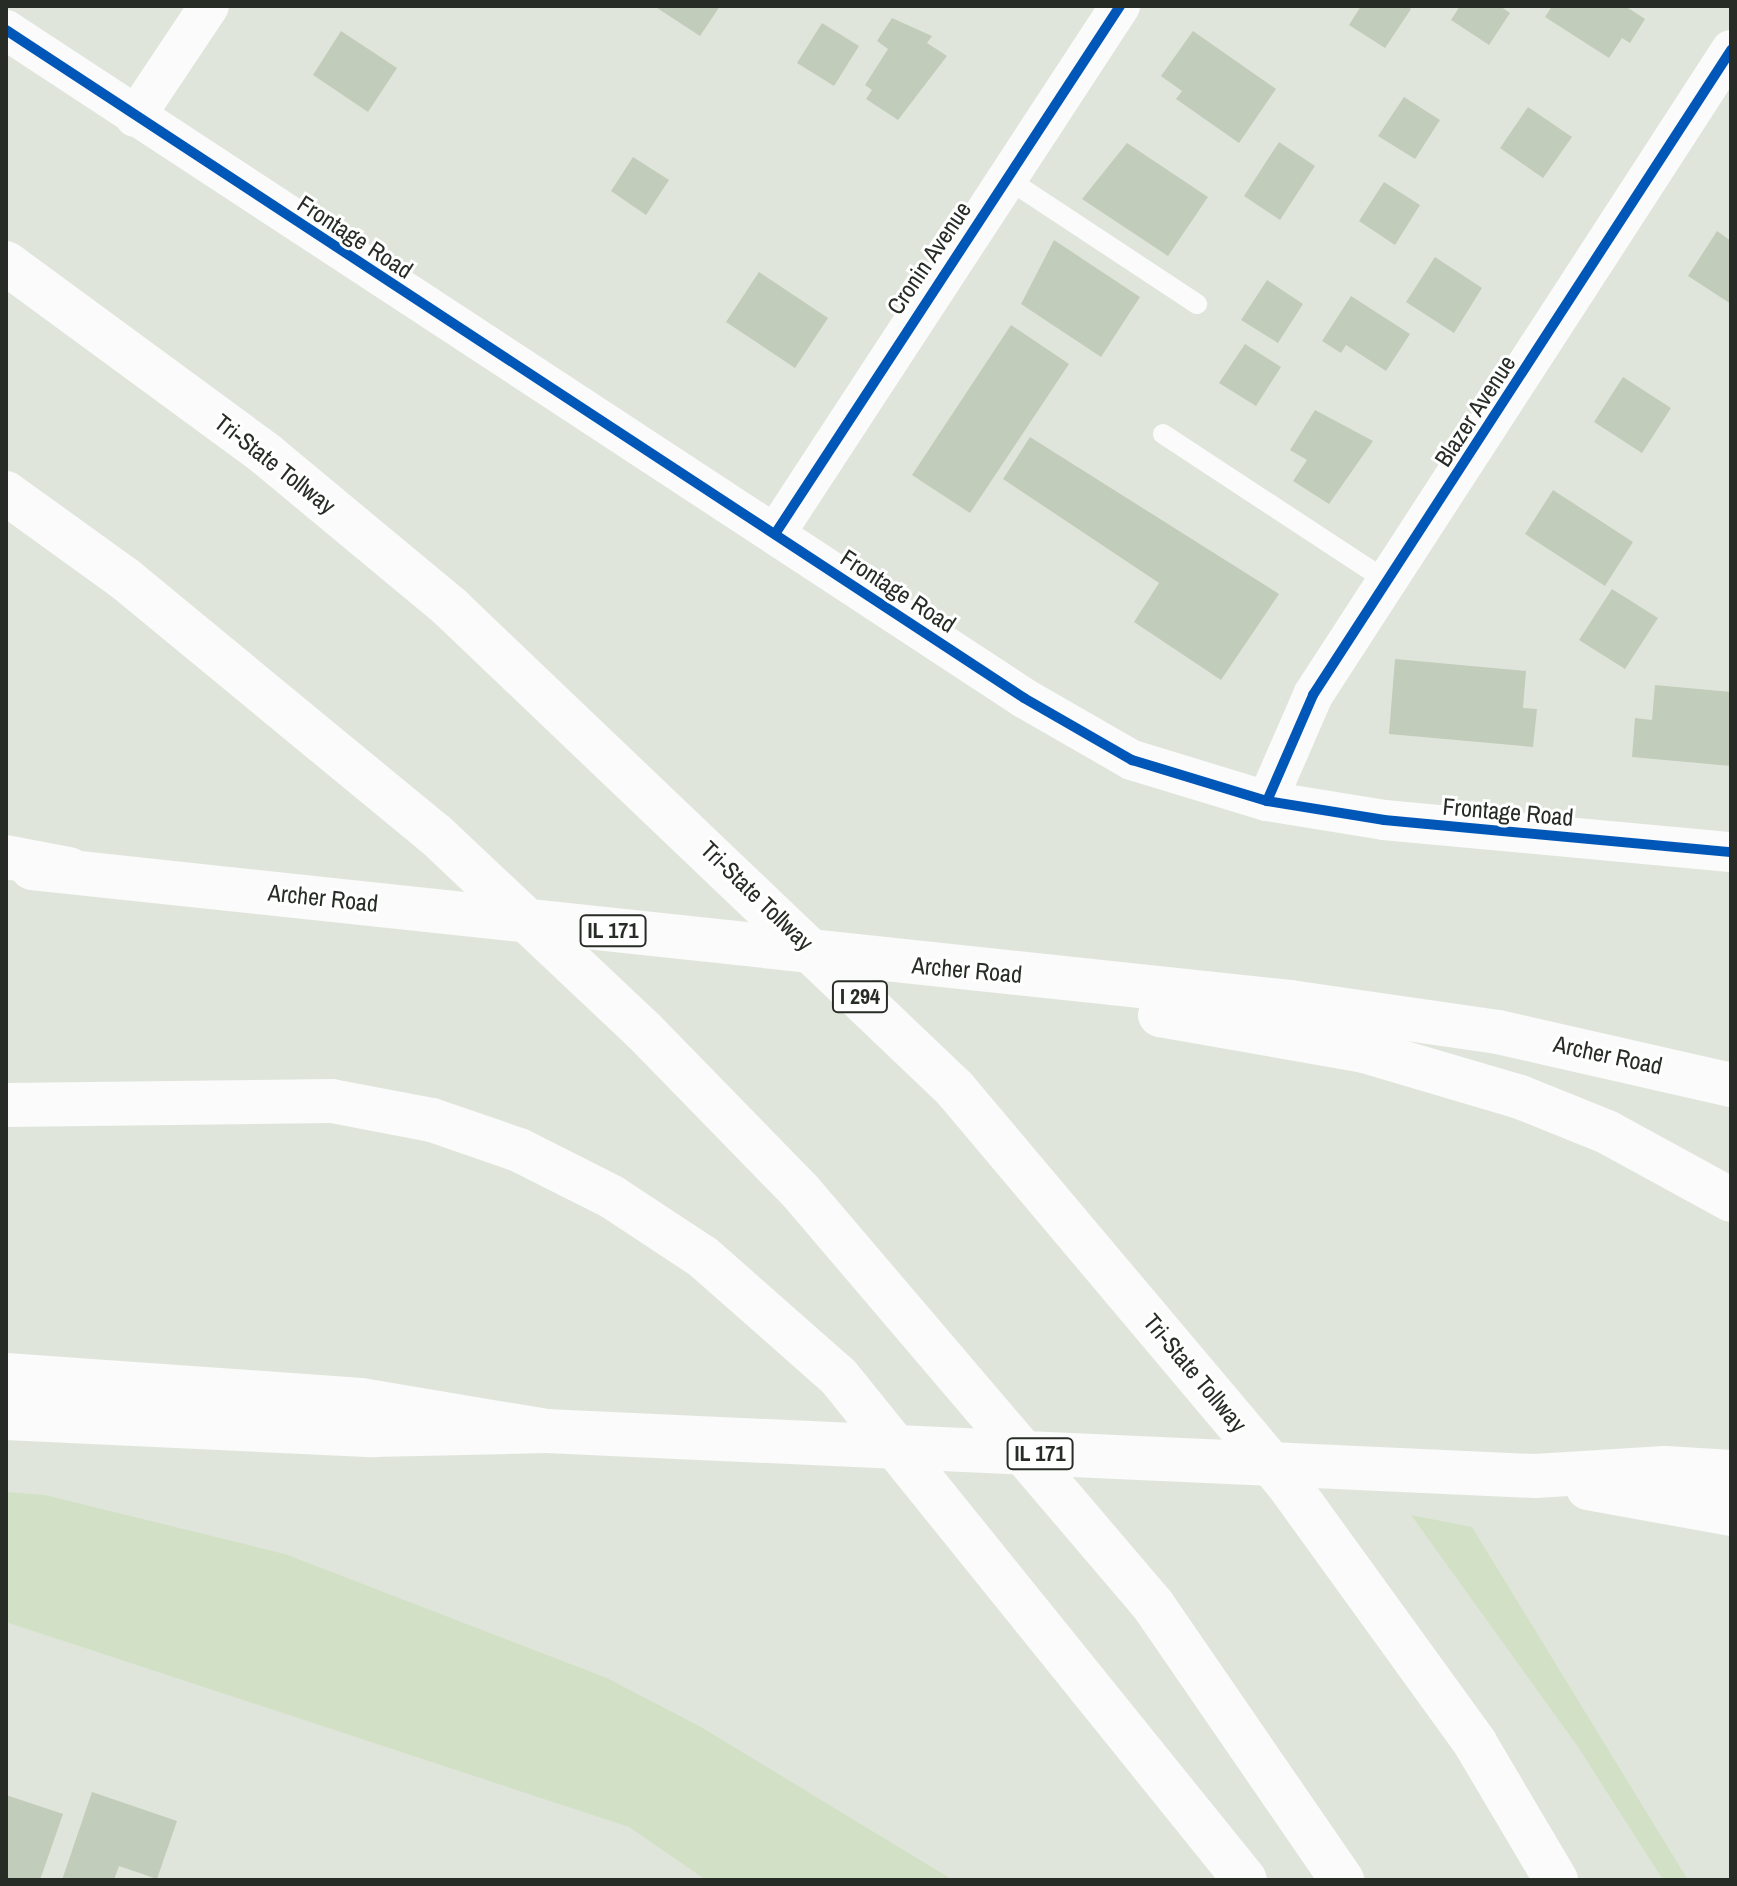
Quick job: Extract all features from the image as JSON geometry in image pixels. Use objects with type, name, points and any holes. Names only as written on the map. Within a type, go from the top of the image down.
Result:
[{"type":"main road","name":"Tri-State Tollway","points":[[6,263],[267,455],[451,608],[955,1089],[1287,1483],[1475,1743],[1556,1880]]},
{"type":"main road","points":[[6,493],[124,578],[435,834],[643,1030],[790,1181],[1153,1605],[1342,1880]]},
{"type":"main road","points":[[6,857],[69,869]]},
{"type":"main road","name":"Archer Road","points":[[6,868],[69,869],[984,973],[1128,996],[1498,1032],[1731,1085]]},
{"type":"main road","points":[[1128,996],[1364,1051],[1520,1097],[1607,1132],[1731,1200]]},
{"type":"main road","points":[[6,1105],[332,1101],[432,1120],[519,1150],[612,1197],[703,1257],[839,1377],[1245,1880]]},
{"type":"main road","points":[[6,1375],[361,1400],[546,1431]]},
{"type":"main road","name":"IL 171","points":[[6,1418],[373,1435],[546,1431],[1535,1476],[1665,1468],[1731,1472]]},
{"type":"main road","points":[[1535,1476],[1731,1514]]},
{"type":"street","points":[[135,117],[209,6]]},
{"type":"street","name":"Cronin Avenue","points":[[775,534],[1120,6]]},
{"type":"street","name":"Frontage Road","points":[[6,30],[1024,698],[1132,760],[1267,801],[1384,820],[1731,852]]},
{"type":"street","name":"Blazer Avenue","points":[[1267,801],[1313,695],[1731,50]]},
{"type":"lane","points":[[1006,178],[1197,304]]},
{"type":"lane","points":[[1163,434],[1388,582]]},
{"type":"green space","points":[[6,1492],[45,1495],[285,1554],[607,1678],[701,1727],[953,1880],[706,1880],[629,1827],[6,1622]]},
{"type":"green space","points":[[1411,1515],[1472,1527],[1688,1880],[1663,1880],[1578,1747]]},
{"type":"building","points":[[654,6],[720,6],[700,36]]},
{"type":"building","points":[[1361,6],[1407,6],[1411,9],[1385,48],[1349,25]]},
{"type":"building","points":[[1460,6],[1500,6],[1510,13],[1489,45],[1451,20]]},
{"type":"building","points":[[1552,6],[1625,6],[1645,19],[1630,43],[1622,38],[1609,58],[1545,17]]},
{"type":"building","points":[[892,18],[932,36],[927,43],[947,56],[898,120],[866,99],[872,90],[865,85],[888,49],[877,41]]},
{"type":"building","points":[[822,23],[859,46],[834,86],[797,63]]},
{"type":"building","points":[[341,31],[397,68],[368,112],[313,75]]},
{"type":"building","points":[[1193,31],[1276,89],[1239,143],[1176,99],[1182,91],[1161,76]]},
{"type":"building","points":[[1404,97],[1440,120],[1415,159],[1378,136]]},
{"type":"building","points":[[1528,107],[1572,137],[1543,178],[1500,148]]},
{"type":"building","points":[[1279,142],[1315,166],[1280,220],[1244,196]]},
{"type":"building","points":[[1127,143],[1208,197],[1168,256],[1082,199]]},
{"type":"building","points":[[633,157],[669,180],[646,215],[611,191]]},
{"type":"building","points":[[1384,182],[1420,205],[1395,245],[1359,221]]},
{"type":"building","points":[[1717,231],[1731,241],[1731,304],[1688,276]]},
{"type":"building","points":[[1054,240],[1140,297],[1101,357],[1021,304]]},
{"type":"building","points":[[1435,257],[1482,288],[1454,333],[1406,302]]},
{"type":"building","points":[[759,272],[828,318],[795,368],[726,322]]},
{"type":"building","points":[[1267,280],[1303,304],[1278,343],[1241,320]]},
{"type":"building","points":[[1351,296],[1410,334],[1386,371],[1346,345],[1341,353],[1322,341]]},
{"type":"building","points":[[1011,325],[1069,364],[970,513],[912,475]]},
{"type":"building","points":[[1245,344],[1281,367],[1256,406],[1219,383]]},
{"type":"building","points":[[1623,377],[1671,408],[1642,453],[1594,422]]},
{"type":"building","points":[[1315,410],[1373,441],[1329,504],[1293,481],[1307,460],[1290,450]]},
{"type":"building","points":[[1030,437],[1279,594],[1221,680],[1134,622],[1159,583],[1003,479]]},
{"type":"building","points":[[1553,490],[1633,542],[1605,586],[1525,534]]},
{"type":"building","points":[[1612,589],[1658,618],[1625,669],[1579,640]]},
{"type":"building","points":[[1395,659],[1526,671],[1523,708],[1537,709],[1533,747],[1389,734]]},
{"type":"building","points":[[1655,685],[1731,692],[1731,766],[1632,757],[1635,718],[1652,720]]},
{"type":"building","points":[[92,1792],[177,1821],[157,1879],[119,1866],[114,1880],[62,1880]]},
{"type":"building","points":[[6,1795],[63,1814],[40,1880],[6,1880]]},
{"type":"cycle path","points":[[775,534],[1120,6]]},
{"type":"cycle path","points":[[6,30],[1024,698],[1132,760],[1267,801],[1384,820],[1731,852]]},
{"type":"cycle path","points":[[1267,801],[1313,695],[1731,50]]}]
